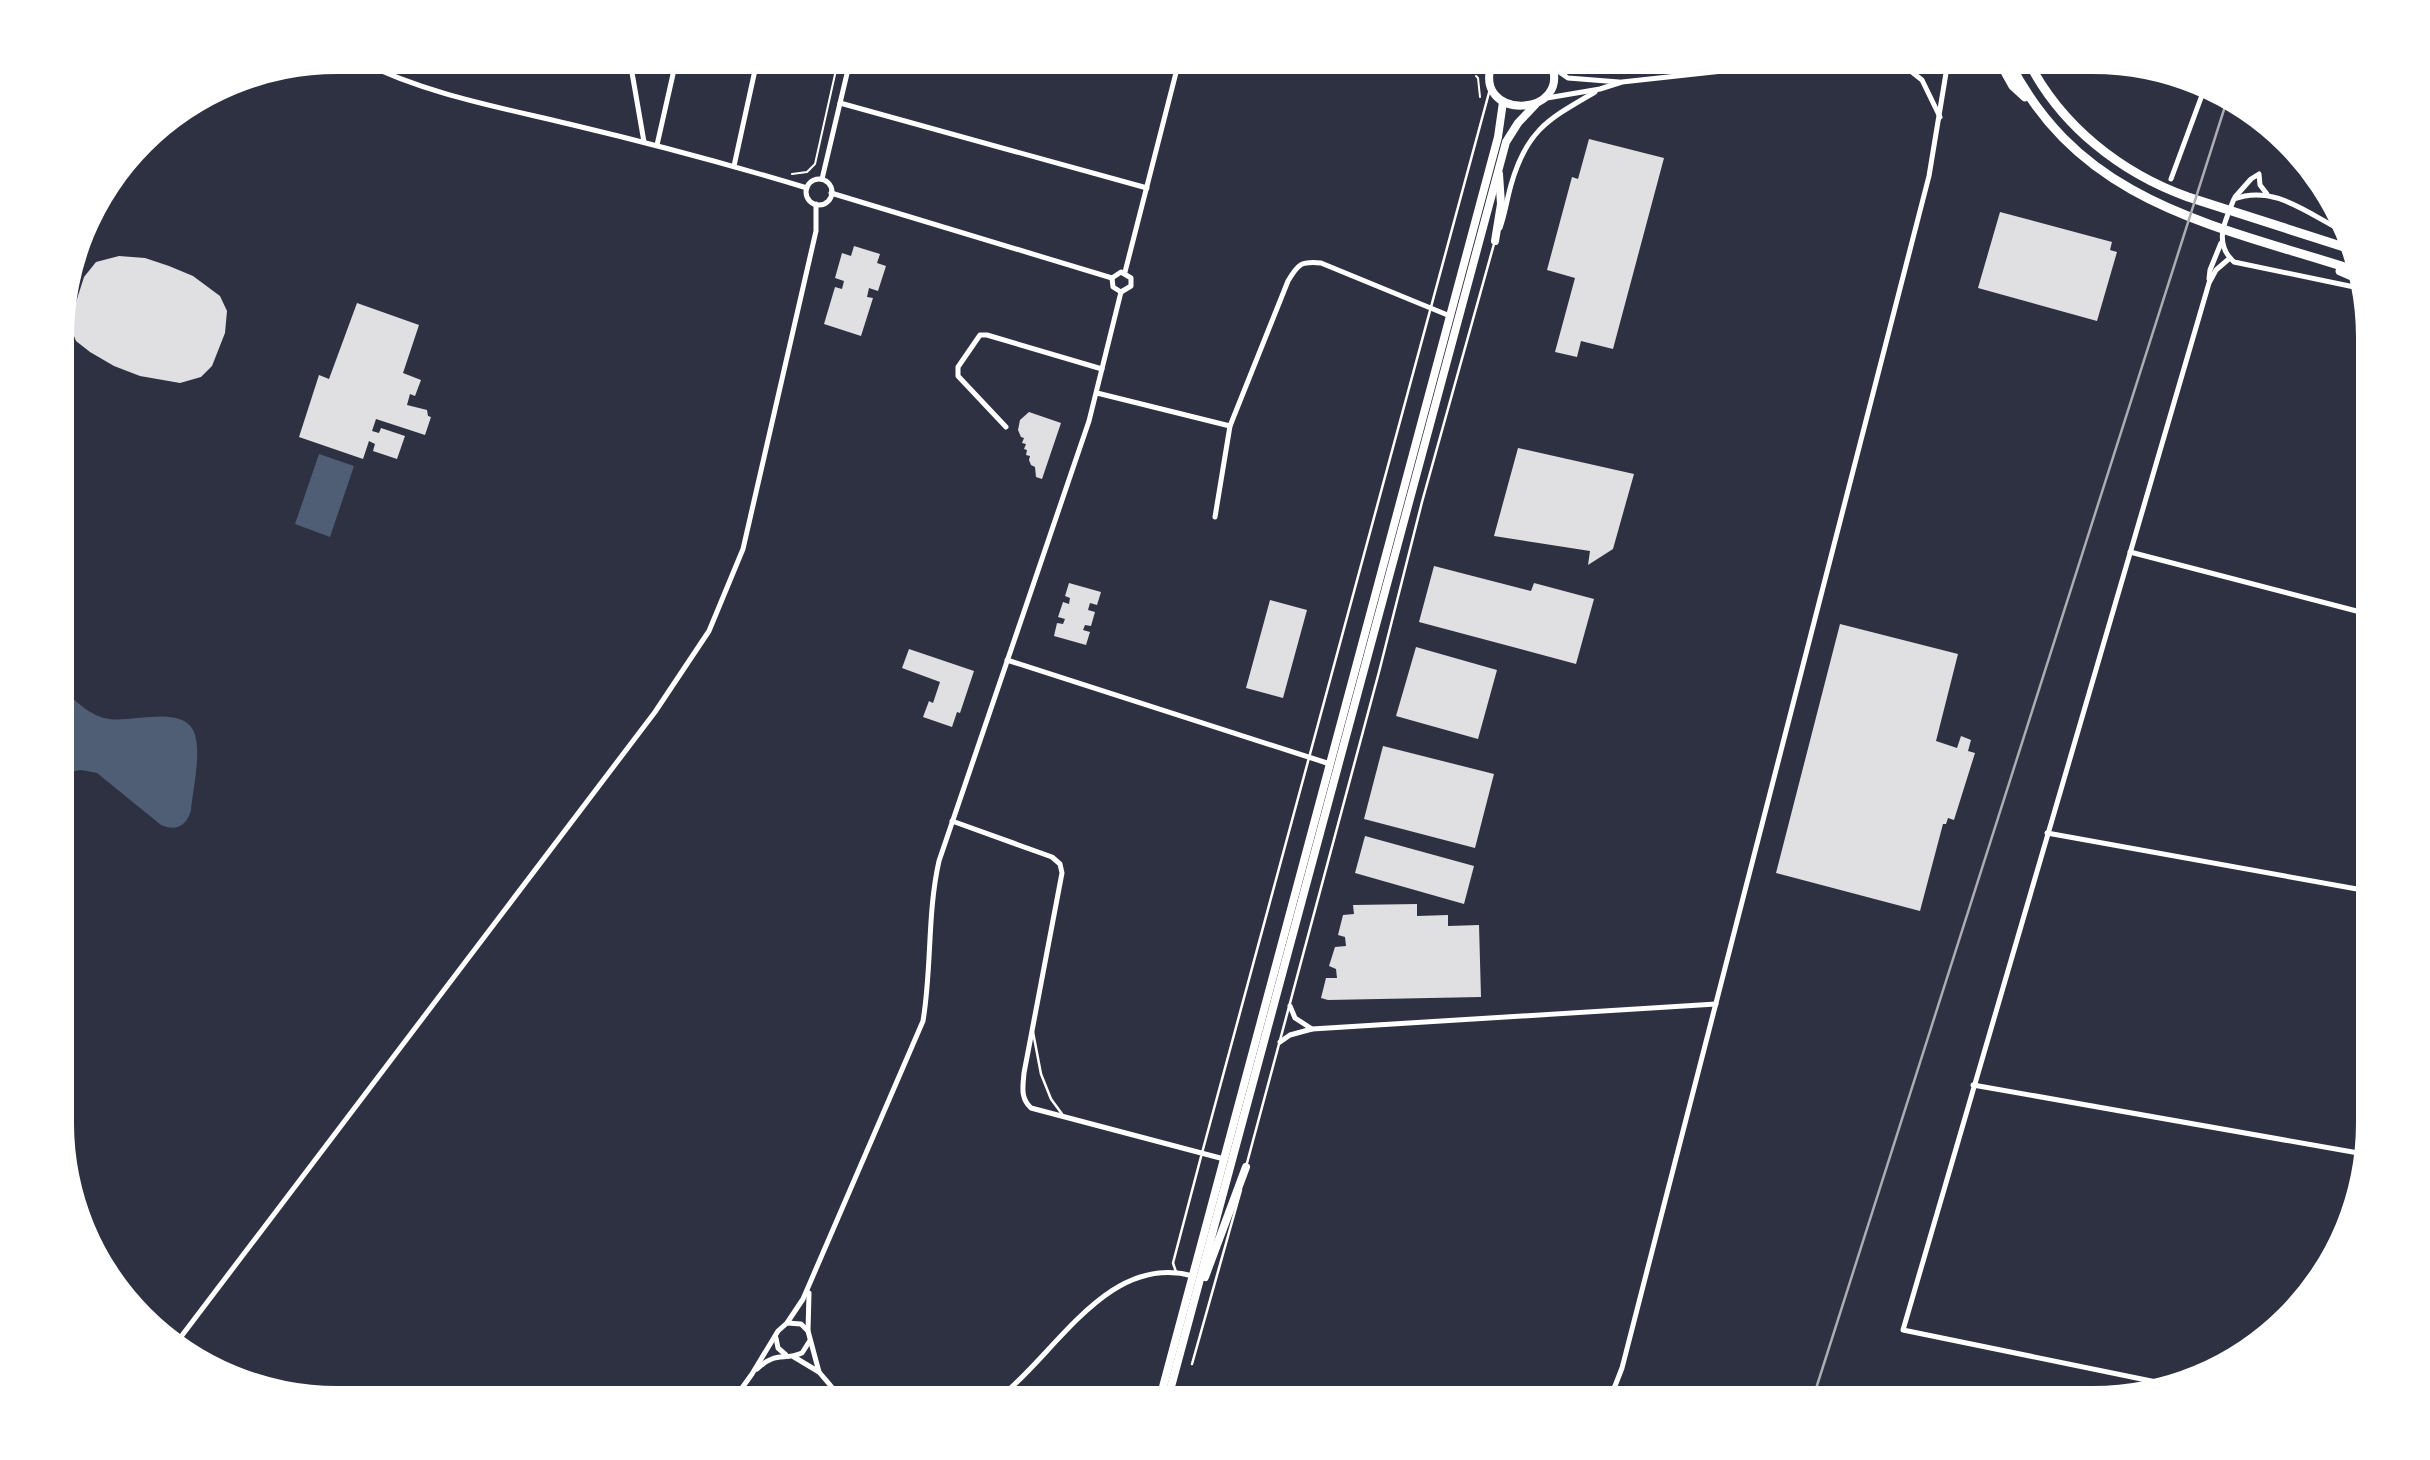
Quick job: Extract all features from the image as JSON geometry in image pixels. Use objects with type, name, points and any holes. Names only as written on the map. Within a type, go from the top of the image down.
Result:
[{"type":"highway","points":[[2006,74],[2013,86],[2090,163],[2142,197],[2183,214],[2348,268]]},
{"type":"highway","points":[[2016,74],[2032,103]]},
{"type":"highway","points":[[2036,74],[2057,106],[2105,153],[2147,180],[2238,214],[2340,245]]},
{"type":"highway","points":[[2301,253],[2349,275]]},
{"type":"main road","points":[[1490,74],[1492,86],[1503,102],[1516,107],[1535,104]]},
{"type":"main road","points":[[1171,1387],[1506,142],[1518,123],[1535,104],[1544,99],[1552,86],[1551,74]]},
{"type":"main road","points":[[1163,1387],[1498,137],[1503,102]]},
{"type":"main road","points":[[1495,241],[1501,204],[1501,180],[1498,171]]},
{"type":"main road","points":[[1191,1312],[1246,1167]]},
{"type":"street","points":[[386,74],[434,91],[657,145],[807,188]]},
{"type":"street","points":[[632,74],[644,142]]},
{"type":"street","points":[[657,145],[673,74]]},
{"type":"street","points":[[734,166],[754,74]]},
{"type":"street","points":[[822,179],[847,74]]},
{"type":"street","points":[[1125,272],[1176,74]]},
{"type":"street","points":[[1563,74],[1568,78],[1622,82],[1696,74]]},
{"type":"street","points":[[1915,74],[1922,80],[1940,117]]},
{"type":"street","points":[[1614,1387],[1622,1368],[1925,189],[1946,74]]},
{"type":"street","points":[[1544,99],[1600,89],[1622,82]]},
{"type":"street","points":[[1495,241],[1518,163],[1531,139],[1554,116],[1600,89]]},
{"type":"street","points":[[2171,179],[2201,97]]},
{"type":"street","points":[[840,103],[1147,187]]},
{"type":"street","points":[[2209,283],[2210,270],[2222,242],[2234,199],[2251,179],[2259,174],[2260,185],[2267,194]]},
{"type":"street","points":[[822,179],[831,187],[831,193],[827,201],[816,204],[809,199],[807,188],[813,180],[822,179]]},
{"type":"street","points":[[831,193],[1112,278]]},
{"type":"street","points":[[2234,199],[2248,194],[2267,194],[2281,198],[2331,225]]},
{"type":"street","points":[[182,1336],[655,712],[709,631],[743,549],[816,231],[816,204]]},
{"type":"street","points":[[2222,242],[2225,254],[2245,265],[2351,286]]},
{"type":"street","points":[[2148,1380],[1903,1331],[2209,283],[2216,270],[2230,258]]},
{"type":"street","points":[[1214,517],[1230,426],[1296,267],[1304,263],[1331,267],[1450,316]]},
{"type":"street","points":[[743,1387],[780,1327],[787,1323],[803,1299],[923,1021],[932,892],[939,861],[1097,393],[1121,292],[1131,286],[1131,278],[1125,272],[1118,272],[1112,278]]},
{"type":"street","points":[[1112,278],[1113,287],[1121,292]]},
{"type":"street","points":[[1006,427],[958,376],[958,368],[980,335],[1102,369]]},
{"type":"street","points":[[1097,393],[1230,426]]},
{"type":"street","points":[[2130,552],[2356,611]]},
{"type":"street","points":[[1007,660],[1331,765]]},
{"type":"street","points":[[952,821],[1052,858],[1060,864],[1062,873],[1032,1029],[1023,1095],[1026,1103],[1031,1108],[1224,1159]]},
{"type":"street","points":[[2047,833],[2356,889]]},
{"type":"street","points":[[1280,1042],[1290,1034],[1312,1029],[1716,1004]]},
{"type":"street","points":[[1290,1006],[1296,1018],[1312,1029]]},
{"type":"street","points":[[1973,1085],[2355,1152]]},
{"type":"street","points":[[1010,1387],[1101,1298],[1121,1284],[1152,1272],[1176,1272],[1193,1276]]},
{"type":"street","points":[[812,1277],[807,1299],[808,1331],[819,1372]]},
{"type":"street","points":[[787,1323],[801,1324],[808,1331]]},
{"type":"street","points":[[776,1336],[778,1348],[819,1372],[832,1387]]},
{"type":"street","points":[[752,1374],[766,1361],[806,1349],[809,1341]]},
{"type":"lane","points":[[1176,1272],[1173,1263],[1202,1153],[1492,86]]},
{"type":"lane","points":[[1192,1364],[1240,1197],[1422,502],[1495,241]]},
{"type":"lane","points":[[1032,1029],[1041,1074],[1051,1099],[1064,1117]]},
{"type":"path","points":[[790,177],[792,174],[807,172],[815,164],[835,74]]},
{"type":"water","points":[[319,454],[354,466],[330,537],[295,524]]},
{"type":"water","points":[[74,699],[96,715],[109,719],[172,717],[192,728],[196,739],[197,765],[191,810],[187,820],[180,826],[172,828],[161,825],[97,773],[74,771]]},
{"type":"building","points":[[1589,139],[1664,158],[1613,349],[1581,341],[1577,357],[1555,352],[1575,278],[1547,270],[1572,177],[1578,179]]},
{"type":"building","points":[[2000,212],[2112,242],[2110,250],[2117,252],[2097,321],[1978,288]]},
{"type":"building","points":[[854,246],[880,254],[877,263],[886,266],[878,291],[869,288],[867,297],[873,298],[861,336],[824,324],[835,287],[842,289],[844,281],[835,278],[842,253],[851,256]]},
{"type":"building","points":[[119,256],[145,258],[193,276],[220,296],[227,311],[225,333],[212,366],[201,377],[180,383],[140,376],[114,366],[76,341],[76,302],[84,277],[96,262]]},
{"type":"building","points":[[357,303],[419,325],[403,373],[421,380],[415,396],[410,394],[407,405],[427,410],[428,416],[431,417],[425,435],[376,419],[372,431],[379,433],[381,428],[405,436],[397,459],[373,451],[375,444],[369,441],[363,459],[299,437],[319,375],[329,379]]},
{"type":"building","points":[[1029,412],[1061,423],[1042,479],[1036,477],[1035,467],[1031,465],[1030,456],[1026,455],[1027,450],[1024,449],[1026,444],[1022,443],[1024,438],[1018,430],[1020,420]]},
{"type":"building","points":[[1518,448],[1634,474],[1613,549],[1588,565],[1590,551],[1494,536]]},
{"type":"building","points":[[1434,566],[1531,591],[1534,583],[1594,599],[1576,664],[1419,622]]},
{"type":"building","points":[[1069,583],[1101,592],[1097,605],[1090,603],[1088,610],[1095,612],[1091,626],[1085,625],[1083,630],[1090,632],[1086,645],[1054,636],[1057,623],[1063,624],[1065,619],[1058,617],[1063,602],[1069,604],[1070,598],[1065,596]]},
{"type":"building","points":[[1270,600],[1307,610],[1283,698],[1246,688]]},
{"type":"building","points":[[1840,624],[1958,654],[1936,741],[1957,748],[1961,736],[1971,740],[1968,751],[1975,753],[1954,820],[1948,818],[1946,824],[1943,824],[1920,911],[1776,873]]},
{"type":"building","points":[[1416,647],[1497,670],[1478,739],[1396,716]]},
{"type":"building","points":[[909,649],[974,671],[960,713],[957,712],[952,727],[923,717],[929,701],[933,703],[940,682],[902,668]]},
{"type":"building","points":[[1383,746],[1494,774],[1475,848],[1364,819]]},
{"type":"building","points":[[1365,836],[1474,866],[1464,904],[1355,873]]},
{"type":"building","points":[[1417,904],[1417,916],[1448,915],[1448,926],[1479,925],[1481,997],[1321,998],[1326,978],[1337,978],[1336,969],[1329,966],[1335,947],[1346,946],[1345,937],[1338,935],[1343,915],[1354,914],[1353,905]]},
{"type":"railway","points":[[1817,1387],[2224,109]]}]
